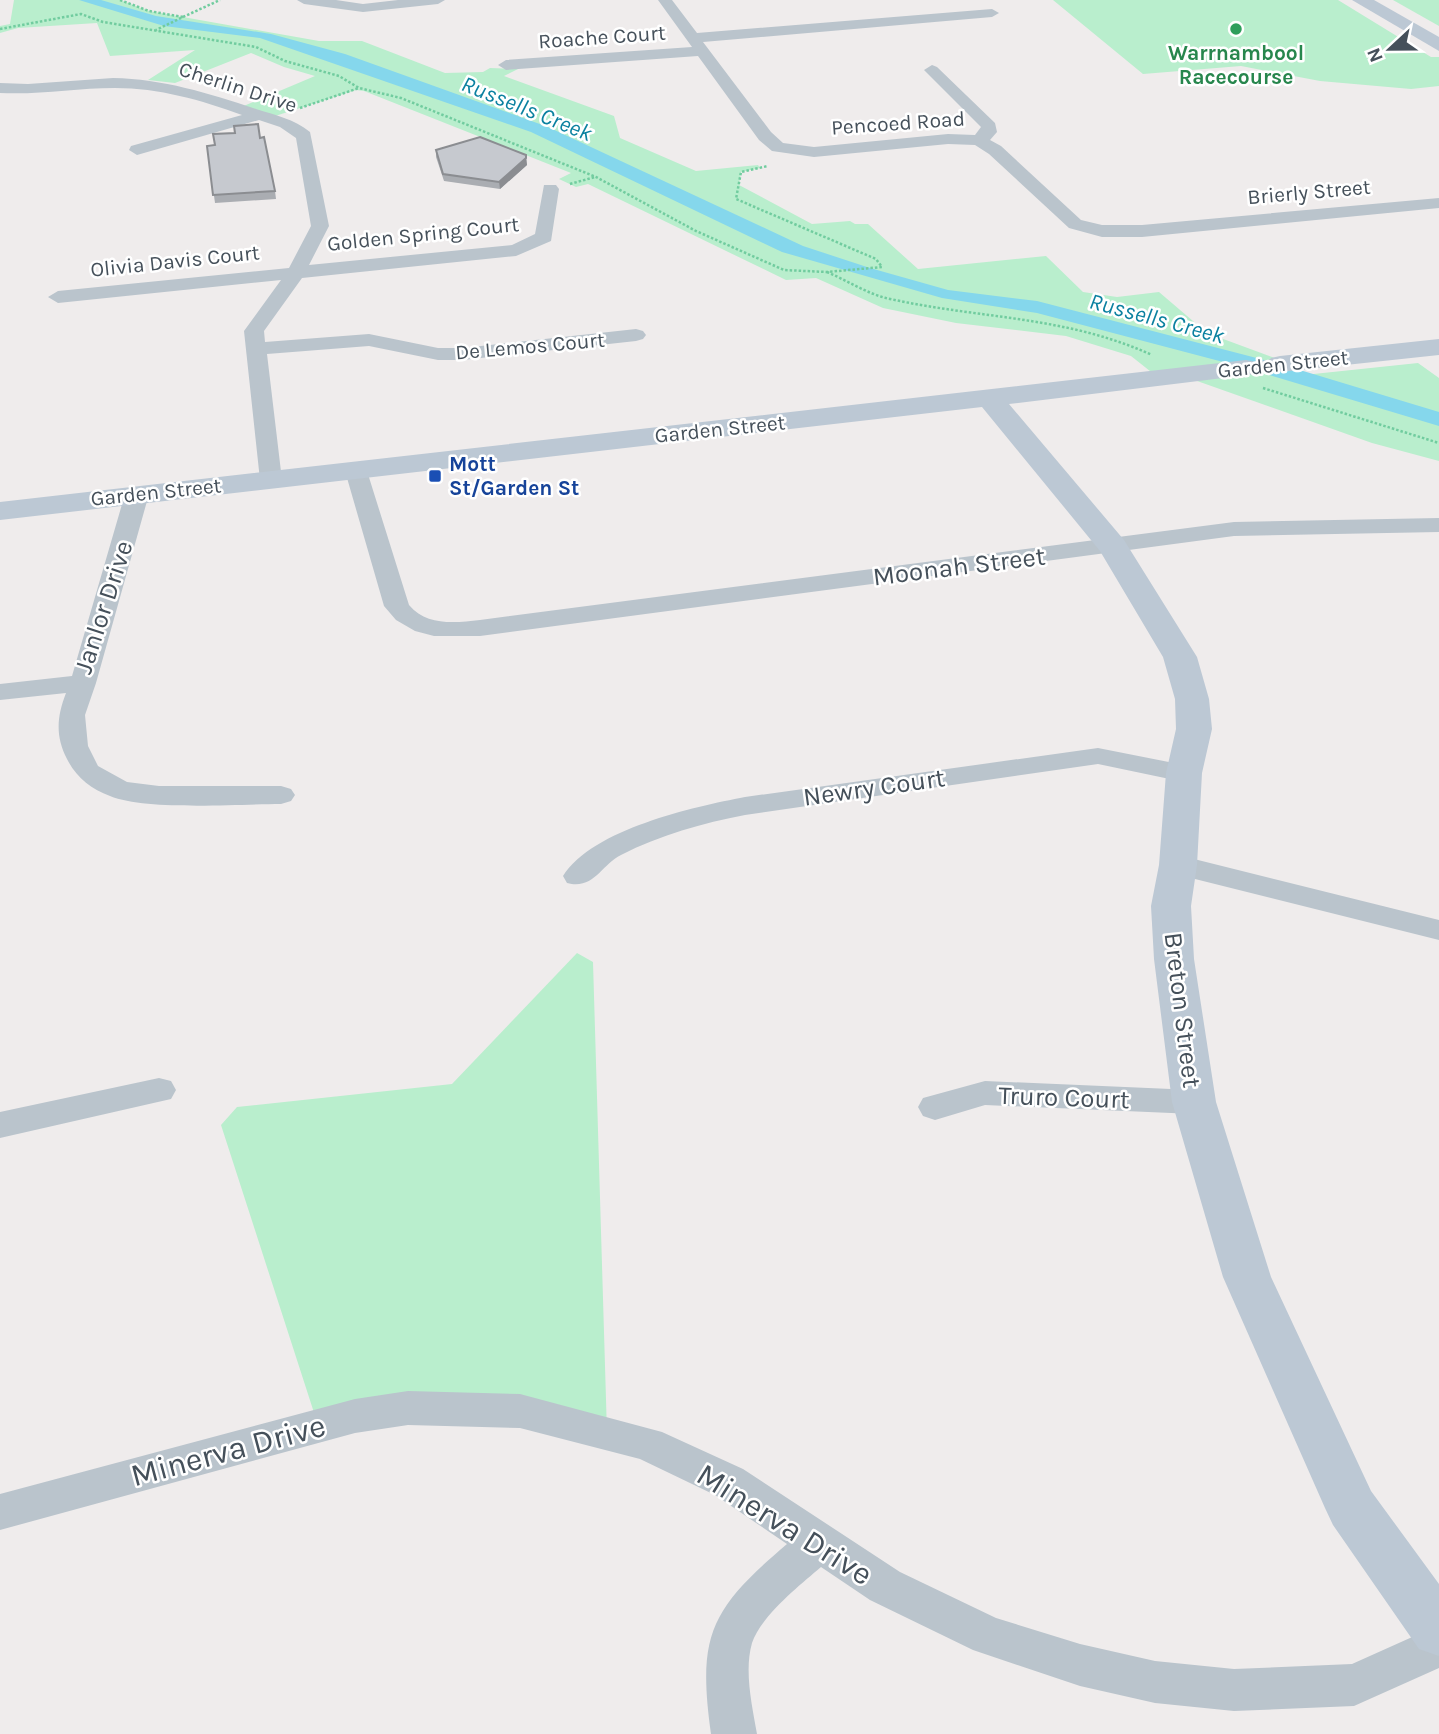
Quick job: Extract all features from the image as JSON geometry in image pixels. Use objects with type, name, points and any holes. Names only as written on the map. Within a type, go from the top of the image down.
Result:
[{"type":"street","points":[[304,0],[363,8],[438,0]]},
{"type":"street","name":"Pencoed Road","points":[[665,0],[765,136],[778,147],[800,151],[948,139],[979,140],[995,150],[1075,224],[1102,232],[1184,227]]},
{"type":"street","points":[[1361,0],[1439,45]]},
{"type":"street","name":"Roache Court","points":[[506,65],[992,13]]},
{"type":"street","points":[[932,70],[989,126],[989,132],[979,140]]},
{"type":"street","name":"Cherlin Drive","points":[[0,88],[148,84],[172,88],[264,116],[294,128],[304,136],[320,226],[297,271],[254,331],[271,480]]},
{"type":"street","points":[[137,150],[264,116]]},
{"type":"street","name":"Golden Spring Court","points":[[297,271],[516,250],[544,237],[550,189]]},
{"type":"street","name":"Brierly Street","points":[[1184,227],[1439,203]]},
{"type":"street","name":"Olivia Davis Court","points":[[58,297],[297,271]]},
{"type":"street","name":"De Lemos Court","points":[[258,349],[369,340],[438,354],[463,354],[636,335]]},
{"type":"street","name":"Garden Street","points":[[0,510],[1197,374],[1263,372],[1439,347]]},
{"type":"street","name":"Breton Street","points":[[990,399],[1113,547],[1180,657],[1192,699],[1194,729],[1184,773],[1178,865],[1171,906],[1174,959],[1194,1102],[1247,1277],[1352,1508],[1439,1630]]},
{"type":"street","name":"Moonah Street","points":[[356,471],[397,606],[403,616],[419,626],[433,629],[480,628],[1234,529],[1439,525]]},
{"type":"street","name":"Janlor Drive","points":[[0,692],[83,683],[137,494]]},
{"type":"street","points":[[83,683],[71,715],[74,746],[87,771],[120,790],[159,795],[281,795]]},
{"type":"street","name":"Newry Court","points":[[578,876],[610,849],[695,816],[745,806],[1098,756],[1184,773]]},
{"type":"street","points":[[1178,865],[1439,930]]},
{"type":"street","points":[[0,1125],[159,1090]]},
{"type":"street","name":"Truro Court","points":[[935,1107],[985,1093],[1194,1102]]},
{"type":"street","name":"Minerva Drive","points":[[0,1513],[355,1416],[408,1408],[520,1411],[648,1444],[729,1482],[885,1586],[988,1636],[1080,1665],[1155,1682],[1234,1690],[1354,1685],[1439,1646]]},
{"type":"street","points":[[734,1734],[728,1650],[746,1610],[819,1542]]},
{"type":"path","points":[[120,0],[183,17]]},
{"type":"path","points":[[155,30],[220,0]]},
{"type":"path","points":[[0,29],[81,14],[103,22],[256,47],[285,61],[338,76],[359,88],[401,98],[596,177],[696,231],[784,270],[827,272],[882,267],[876,259],[736,199],[741,172],[774,164]]},
{"type":"path","points":[[264,116],[359,88]]},
{"type":"path","points":[[827,272],[883,297],[942,308],[1044,321],[1126,343],[1167,362],[1175,370],[1197,374]]},
{"type":"path","points":[[1263,372],[1439,443]]},
{"type":"green space","points":[[14,0],[120,0],[149,11],[319,41],[362,41],[445,73],[483,72],[490,68],[518,69],[504,76],[614,116],[620,138],[696,171],[758,165],[760,168],[741,172],[739,185],[812,224],[850,221],[855,224],[868,224],[918,269],[1046,256],[1083,292],[1117,297],[1159,292],[1207,333],[1288,363],[1304,375],[1418,363],[1439,378],[1439,461],[1372,443],[1183,376],[1160,379],[1131,356],[1066,336],[956,323],[883,308],[816,278],[786,280],[588,184],[576,187],[559,179],[571,173],[364,91],[356,90],[269,118],[239,108],[315,76],[251,53],[175,83],[148,80],[195,50],[110,56],[97,23],[18,28],[0,33],[0,26],[10,24]]},
{"type":"green space","name":"Warrnambool Racecourse","points":[[1053,0],[1338,0],[1431,57],[1439,57],[1439,86],[1411,89],[1320,81],[1241,66],[1143,74]]},
{"type":"green space","points":[[1393,0],[1439,0],[1439,26]]},
{"type":"green space","points":[[577,953],[593,962],[607,1433],[566,1422],[318,1425],[221,1125],[237,1107],[452,1084]]},
{"type":"water","points":[[79,0],[101,0],[156,16],[271,34],[345,54],[548,127],[803,246],[948,290],[1037,301],[1280,364],[1439,412],[1439,426],[1246,368],[1037,313],[942,298],[782,252],[531,132],[260,38],[164,26]]},
{"type":"building","points":[[258,124],[260,138],[264,137],[275,191],[213,195],[207,146],[215,145],[213,134],[235,133],[234,126]]},
{"type":"building","points":[[480,137],[526,155],[526,158],[499,182],[443,174],[436,150]]},
{"type":"place","name":"Warrnambool Racecourse","points":[[1236,29]]},
{"type":"place","name":"Mott St/Garden St","points":[[435,476]]},
{"type":"water label","name":"Russells Creek","points":[[527,108]]},
{"type":"water label","name":"Russells Creek","points":[[1157,318]]}]
